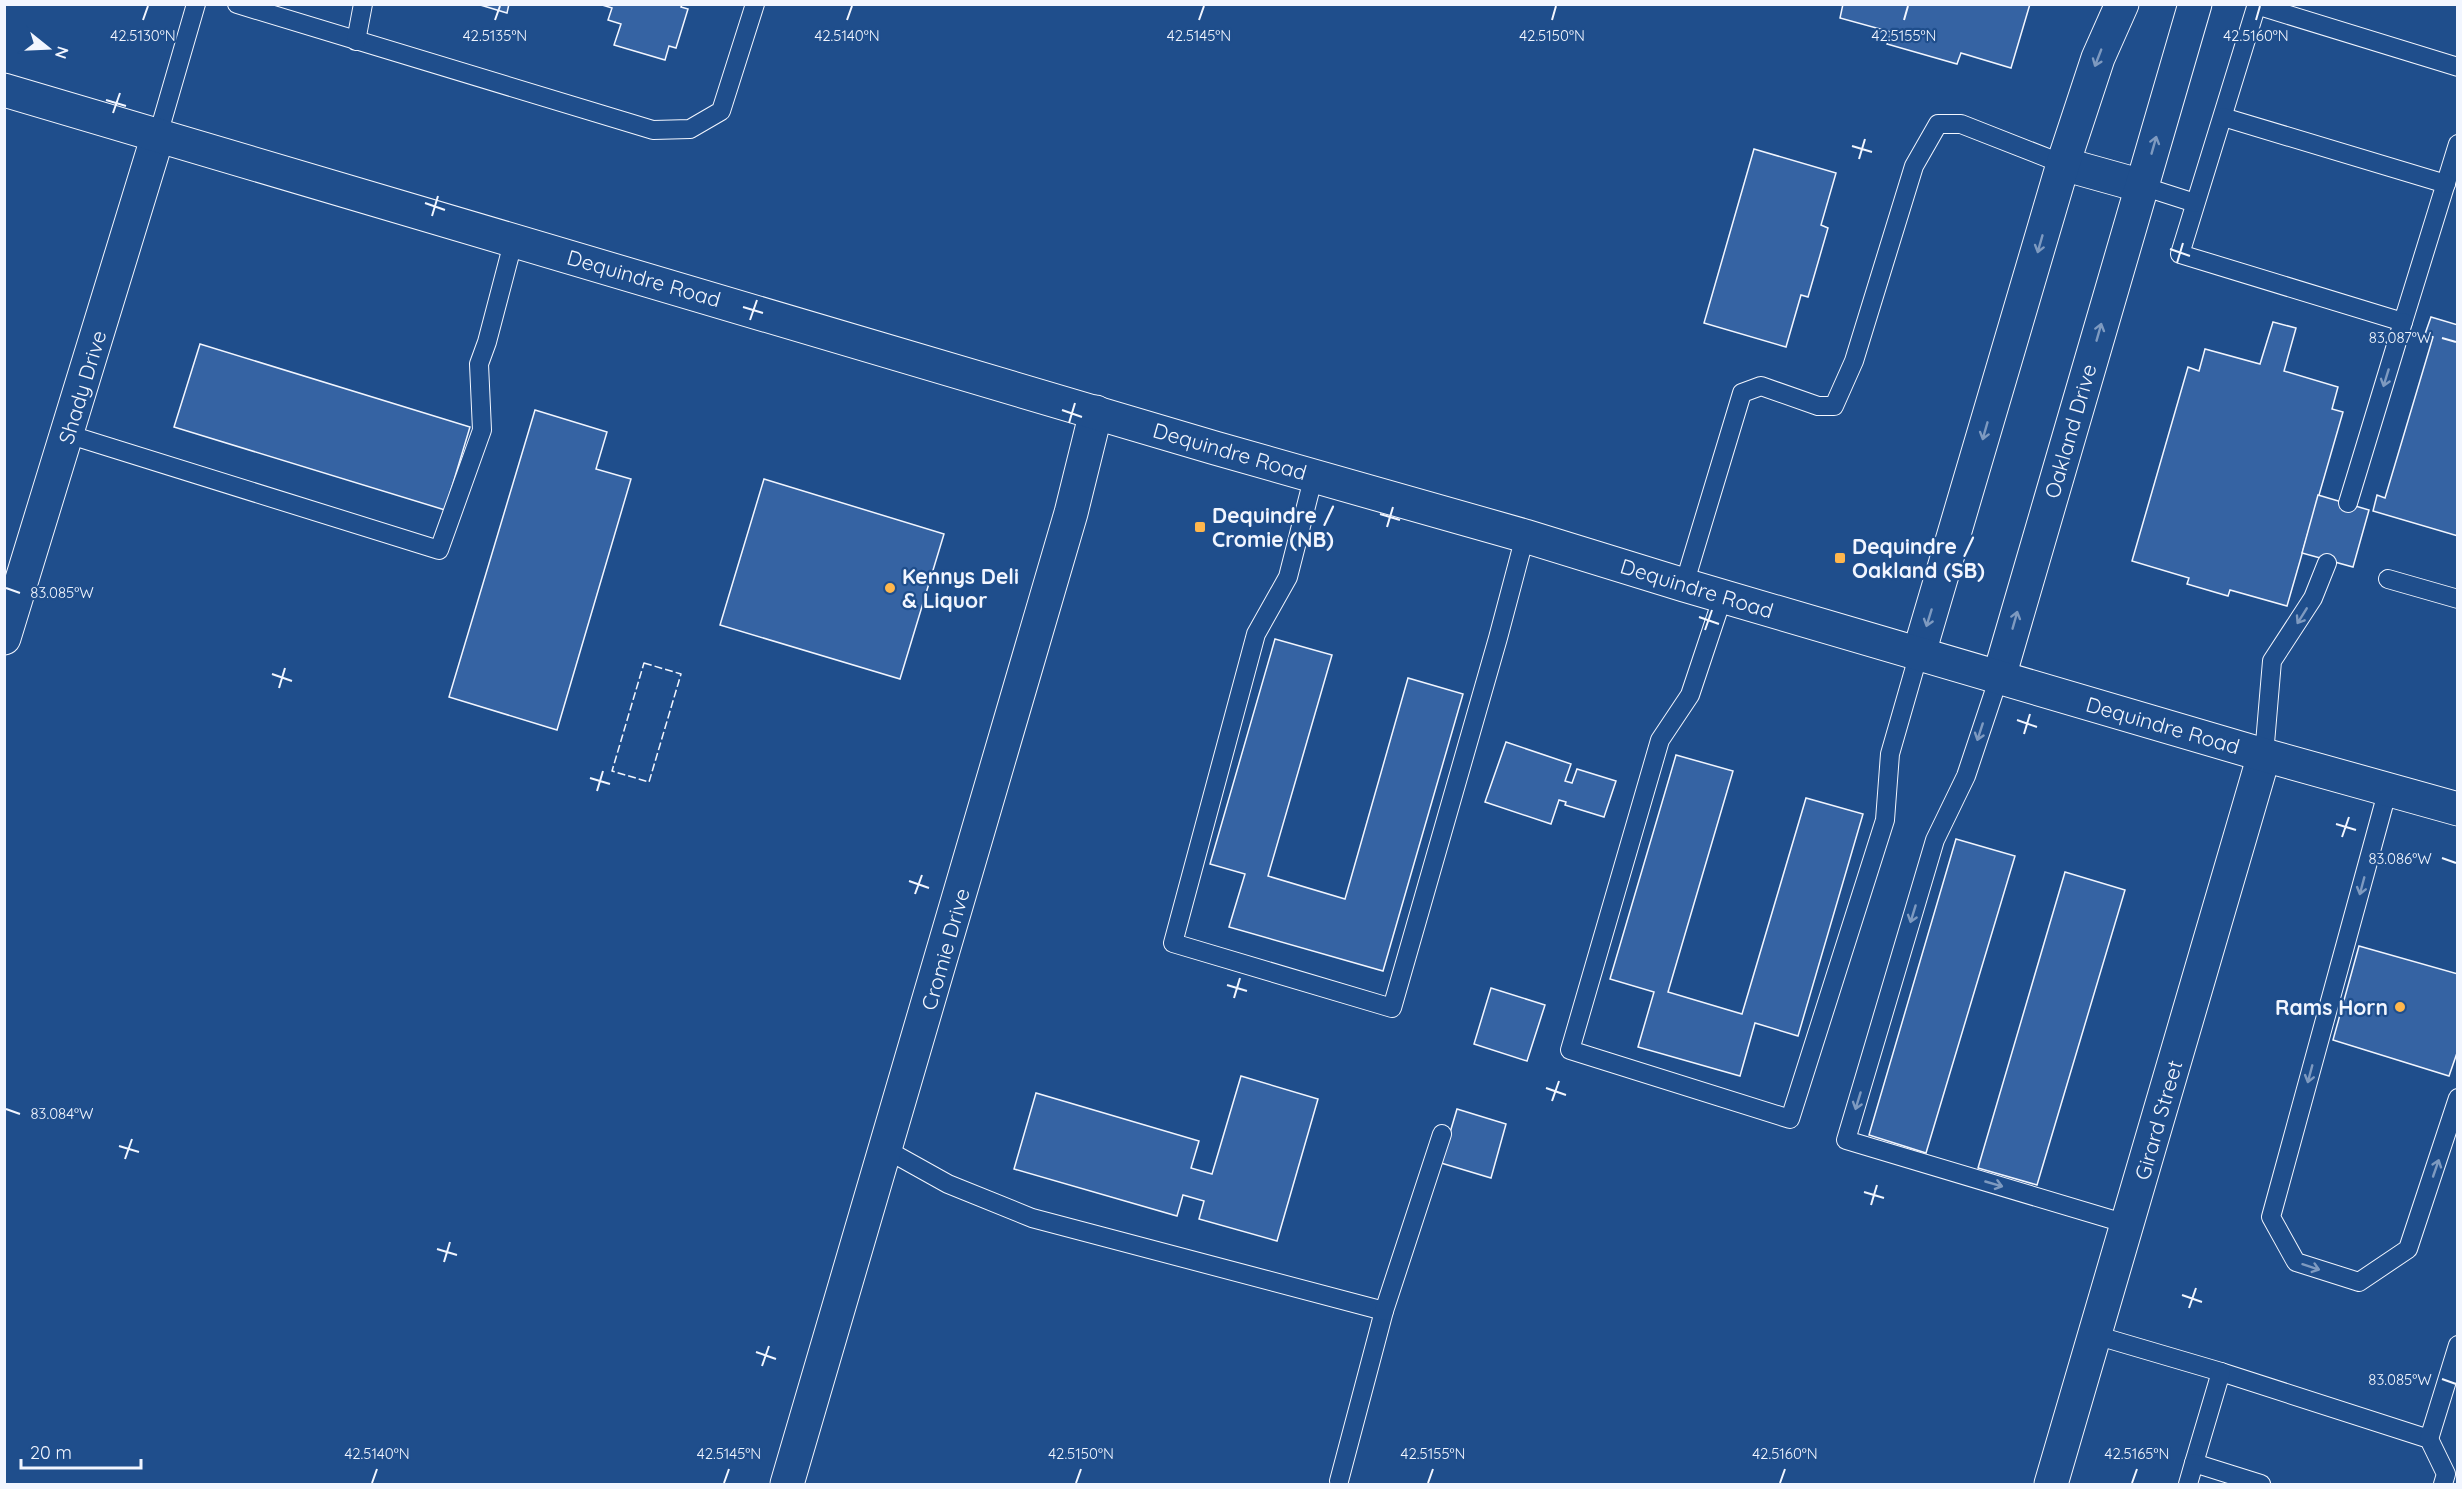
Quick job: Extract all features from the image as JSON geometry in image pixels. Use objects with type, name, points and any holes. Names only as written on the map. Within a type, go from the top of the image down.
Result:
[{"type":"street","points":[[1918,652],[1956,534],[2063,164],[2097,58],[2122,4]]},
{"type":"street","name":"Oakland Drive","points":[[1999,676],[2195,4]]},
{"type":"street","name":"Dequindre Road","points":[[4,90],[1525,536],[1684,585],[2264,755],[2457,809]]},
{"type":"street","name":"Shady Drive","points":[[4,638],[158,135]]},
{"type":"street","points":[[2063,164],[2142,186]]},
{"type":"street","name":"Cromie Drive","points":[[787,1485],[1071,513],[1096,412]]},
{"type":"street","name":"Girard Street","points":[[2051,1485],[2264,755]]},
{"type":"lane","points":[[158,135],[196,4]]},
{"type":"lane","points":[[356,40],[363,4]]},
{"type":"lane","points":[[239,5],[652,130],[690,129],[721,111],[754,4]]},
{"type":"lane","points":[[2403,322],[2180,254],[2257,5],[2457,67]]},
{"type":"lane","points":[[2223,117],[2446,184]]},
{"type":"lane","points":[[1684,585],[1742,393],[1761,386],[1818,406],[1834,406],[1854,361],[1914,166],[1938,124],[1961,124],[2063,164]]},
{"type":"lane","points":[[2348,503],[2457,144]]},
{"type":"lane","points":[[2142,186],[2196,203]]},
{"type":"lane","points":[[67,434],[439,550],[482,430],[479,364],[514,239]]},
{"type":"lane","points":[[1314,476],[1288,577],[1256,634],[1173,943],[1392,1008],[1495,650],[1525,536]]},
{"type":"lane","points":[[2264,755],[2272,661],[2313,598],[2327,563]]},
{"type":"lane","points":[[2388,579],[2457,599]]},
{"type":"lane","points":[[1723,596],[1690,695],[1660,740],[1570,1050],[1790,1119],[1885,820],[1890,754],[1918,652]]},
{"type":"lane","points":[[1999,676],[1966,776],[1935,840],[1846,1140],[2127,1224]]},
{"type":"lane","points":[[2388,789],[2271,1217],[2296,1262],[2359,1282],[2408,1249],[2457,1098]]},
{"type":"lane","points":[[1339,1480],[1384,1311],[1442,1134]]},
{"type":"lane","points":[[886,1150],[948,1184],[1032,1218],[1384,1311]]},
{"type":"lane","points":[[2095,1335],[2221,1372],[2428,1439]]},
{"type":"lane","points":[[2443,1485],[2446,1474],[2428,1439],[2457,1345]]},
{"type":"lane","points":[[2188,1485],[2221,1372]]},
{"type":"lane","points":[[2194,1463],[2261,1485]]},
{"type":"building","points":[[477,4],[509,4],[507,13]]},
{"type":"building","points":[[599,4],[682,4],[681,7],[688,9],[676,48],[669,46],[665,60],[614,45],[621,24],[608,20],[612,8]]},
{"type":"building","points":[[1843,4],[2030,4],[2011,68],[1961,53],[1957,64],[1887,44],[1891,32],[1840,18]]},
{"type":"building","points":[[1754,149],[1836,173],[1821,225],[1828,228],[1808,297],[1801,295],[1786,347],[1704,323]]},
{"type":"building","points":[[2431,317],[2458,325],[2458,536],[2373,511],[2377,495],[2385,498],[2433,337],[2425,334]]},
{"type":"building","points":[[2273,322],[2296,328],[2284,371],[2338,387],[2332,409],[2343,412],[2287,606],[2230,590],[2228,596],[2187,584],[2189,578],[2132,561],[2188,367],[2199,371],[2205,349],[2260,364]]},
{"type":"building","points":[[200,344],[470,427],[445,510],[174,427]]},
{"type":"building","points":[[535,410],[607,432],[596,469],[631,479],[557,730],[449,697]]},
{"type":"building","points":[[764,479],[944,534],[900,679],[720,625]]},
{"type":"building","points":[[2318,495],[2369,510],[2353,567],[2302,553]]},
{"type":"building","points":[[1275,639],[1332,655],[1268,876],[1345,899],[1408,678],[1463,694],[1383,971],[1229,927],[1245,874],[1210,864]]},
{"type":"building","points":[[1506,742],[1571,764],[1565,781],[1572,783],[1577,769],[1616,781],[1604,817],[1565,805],[1566,802],[1559,800],[1551,824],[1485,802]]},
{"type":"building","points":[[1676,755],[1733,771],[1668,992],[1742,1014],[1806,798],[1863,814],[1798,1036],[1755,1023],[1740,1076],[1638,1047],[1654,992],[1610,979]]},
{"type":"building","points":[[1956,839],[2015,856],[1926,1153],[1869,1135]]},
{"type":"building","points":[[2065,872],[2125,890],[2037,1185],[1978,1168]]},
{"type":"building","name":"Rams Horn","points":[[2359,946],[2458,974],[2458,1050],[2449,1076],[2333,1040]]},
{"type":"building","points":[[1491,988],[1545,1005],[1527,1061],[1474,1044]]},
{"type":"building","points":[[1241,1076],[1318,1099],[1277,1241],[1199,1219],[1204,1201],[1183,1195],[1177,1216],[1014,1169],[1036,1093],[1199,1141],[1191,1168],[1212,1174]]},
{"type":"building","points":[[1457,1109],[1506,1124],[1491,1178],[1441,1163]]},
{"type":"fence","points":[[644,663],[681,674],[649,782],[612,771],[644,663]]},
{"type":"place","name":"Dequindre / Cromie (NB)","points":[[1200,527]]},
{"type":"place","name":"Dequindre / Oakland (SB)","points":[[1840,558]]},
{"type":"place","name":"Kennys Deli & Liquor","points":[[890,588]]},
{"type":"place","name":"Rams Horn","points":[[2400,1007]]}]
